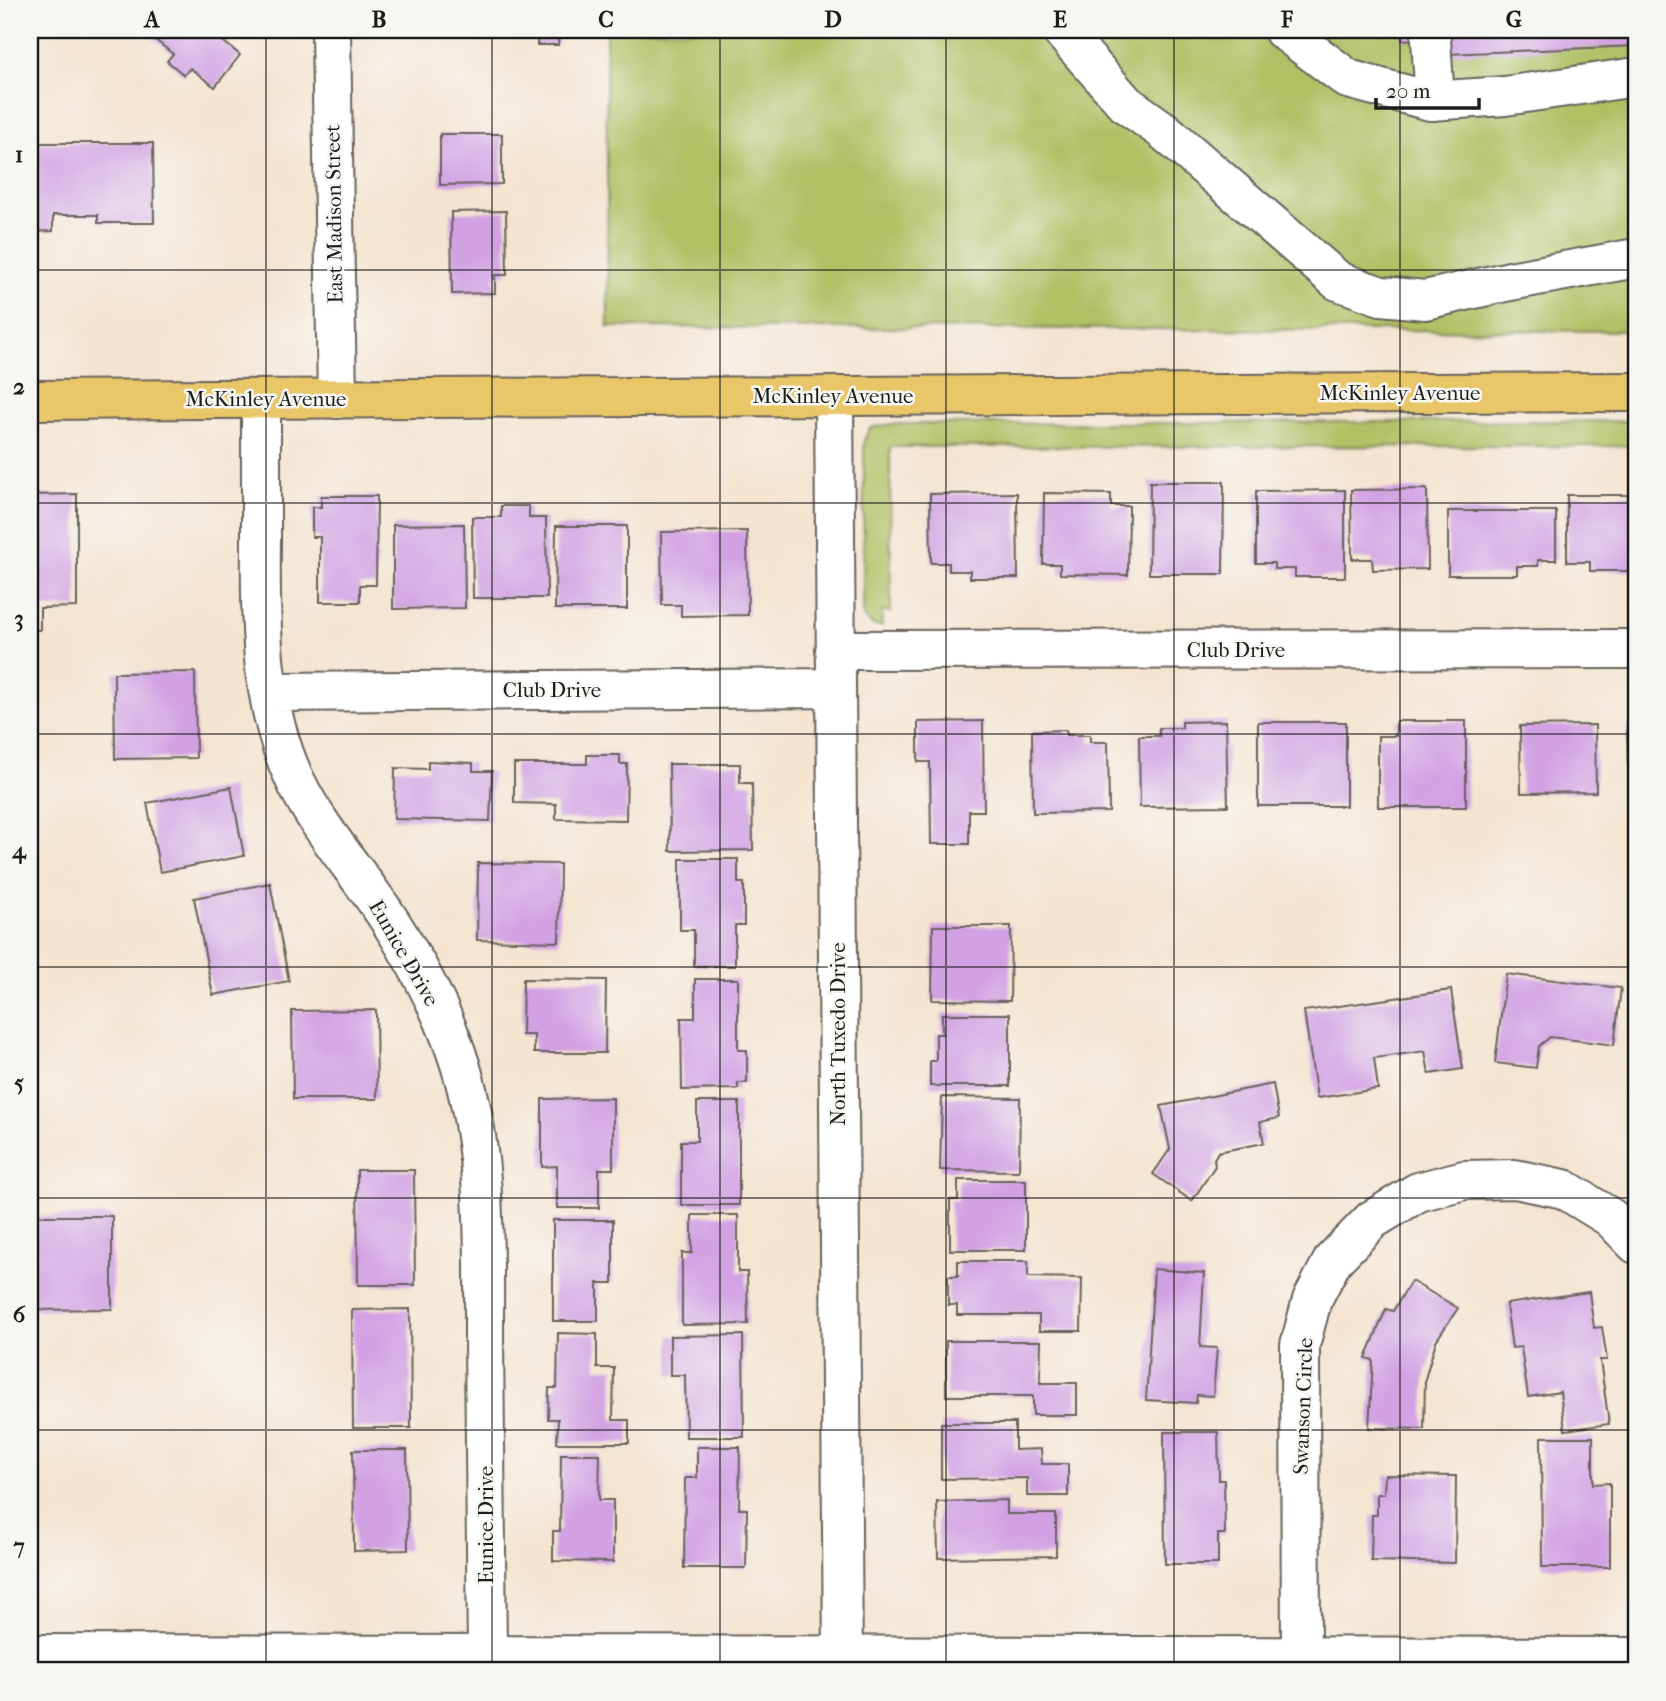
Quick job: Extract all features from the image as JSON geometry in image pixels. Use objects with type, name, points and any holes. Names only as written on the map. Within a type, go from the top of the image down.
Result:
[{"type":"main road","name":"McKinley Avenue","points":[[30,400],[1636,392]]},
{"type":"street","name":"East Madison Street","points":[[331,30],[337,399]]},
{"type":"street","points":[[1060,30],[1126,104],[1164,131],[1338,281],[1381,296],[1425,300],[1636,258]]},
{"type":"street","points":[[1291,32],[1348,79],[1435,101],[1506,96],[1636,77]]},
{"type":"street","points":[[1431,39],[1435,101]]},
{"type":"street","name":"North Tuxedo Drive","points":[[834,396],[843,1664]]},
{"type":"street","name":"Eunice Drive","points":[[261,399],[260,630],[276,724],[296,781],[331,840],[387,918],[425,979],[457,1053],[474,1120],[481,1174],[484,1248],[487,1654]]},
{"type":"street","name":"Club Drive","points":[[835,650],[1636,649]]},
{"type":"street","name":"Club Drive","points":[[269,692],[836,688]]},
{"type":"street","name":"Swanson Circle","points":[[1301,1663],[1300,1345],[1312,1300],[1333,1260],[1372,1220],[1418,1192],[1464,1180],[1515,1179],[1564,1189],[1611,1218],[1636,1244]]},
{"type":"street","points":[[30,1654],[487,1654],[843,1664],[1301,1663],[1636,1657]]},
{"type":"green space","points":[[606,30],[1636,30],[1636,331],[608,327]]},
{"type":"green space","points":[[1636,421],[1636,446],[890,447],[891,612],[882,612],[882,626],[872,625],[863,616],[864,440],[870,428],[892,424]]},
{"type":"building","points":[[143,30],[209,30],[240,55],[215,87],[190,68],[184,75],[167,61],[173,54]]},
{"type":"building","points":[[538,30],[559,30],[558,45],[537,45]]},
{"type":"building","points":[[1402,30],[1636,30],[1636,46],[1447,54],[1446,38],[1402,40]]},
{"type":"building","points":[[440,134],[502,134],[502,184],[440,185]]},
{"type":"building","points":[[30,143],[153,143],[154,223],[98,223],[98,215],[53,215],[53,231],[30,232]]},
{"type":"building","points":[[506,211],[507,275],[495,275],[495,293],[452,294],[451,212]]},
{"type":"building","points":[[1150,482],[1224,482],[1223,574],[1149,574]]},
{"type":"building","points":[[1427,489],[1428,569],[1373,570],[1372,559],[1352,559],[1351,490]]},
{"type":"building","points":[[1345,490],[1345,577],[1295,577],[1295,569],[1274,569],[1274,563],[1256,563],[1256,491]]},
{"type":"building","points":[[1017,493],[1018,578],[970,578],[970,571],[949,571],[949,563],[931,563],[930,494]]},
{"type":"building","points":[[1044,493],[1111,494],[1111,506],[1129,506],[1128,575],[1060,574],[1060,564],[1043,564]]},
{"type":"building","points":[[77,494],[77,607],[40,608],[40,630],[30,630],[30,495]]},
{"type":"building","points":[[1567,495],[1636,495],[1636,571],[1590,571],[1590,562],[1567,562]]},
{"type":"building","points":[[321,496],[377,496],[376,585],[360,585],[360,602],[320,602],[320,537],[312,537],[312,507],[321,507]]},
{"type":"building","points":[[501,506],[529,506],[529,518],[546,518],[547,598],[473,598],[472,517],[501,517]]},
{"type":"building","points":[[1448,511],[1556,511],[1556,560],[1538,560],[1538,566],[1517,566],[1517,575],[1448,575]]},
{"type":"building","points":[[464,524],[465,608],[393,609],[393,525]]},
{"type":"building","points":[[556,526],[627,526],[627,609],[555,609]]},
{"type":"building","points":[[747,531],[748,615],[681,616],[681,605],[662,605],[661,532]]},
{"type":"building","points":[[195,672],[196,758],[115,759],[114,673]]},
{"type":"building","points":[[983,721],[984,811],[969,811],[969,844],[931,844],[930,762],[918,762],[918,722]]},
{"type":"building","points":[[1226,721],[1228,806],[1140,807],[1139,736],[1159,736],[1159,728],[1182,728],[1182,722]]},
{"type":"building","points":[[1396,721],[1466,721],[1466,807],[1378,807],[1378,736],[1396,736]]},
{"type":"building","points":[[1258,722],[1346,722],[1346,806],[1258,806]]},
{"type":"building","points":[[1627,724],[1636,724],[1636,766],[1628,766]]},
{"type":"building","points":[[1595,725],[1596,792],[1521,793],[1520,726]]},
{"type":"building","points":[[1066,730],[1067,735],[1090,735],[1090,742],[1108,742],[1109,812],[1033,813],[1032,731]]},
{"type":"building","points":[[587,755],[620,755],[620,764],[627,764],[626,820],[556,819],[556,804],[514,803],[514,764],[587,764]]},
{"type":"building","points":[[428,761],[473,763],[473,771],[492,771],[490,821],[394,819],[395,768],[428,769]]},
{"type":"building","points":[[669,764],[740,764],[740,783],[752,783],[753,850],[670,851]]},
{"type":"building","points":[[231,787],[244,856],[160,872],[147,803]]},
{"type":"building","points":[[680,859],[738,859],[738,883],[744,883],[744,925],[735,925],[735,966],[694,966],[694,930],[680,930]]},
{"type":"building","points":[[478,863],[560,864],[559,942],[477,940]]},
{"type":"building","points":[[270,883],[289,981],[213,995],[194,898]]},
{"type":"building","points":[[933,926],[1011,926],[1010,1001],[932,1000]]},
{"type":"building","points":[[1506,974],[1621,988],[1614,1045],[1550,1037],[1539,1046],[1536,1068],[1495,1063]]},
{"type":"building","points":[[523,979],[606,980],[605,1053],[534,1053],[534,1035],[522,1035]]},
{"type":"building","points":[[695,979],[738,979],[738,1050],[747,1050],[747,1083],[738,1083],[738,1089],[682,1090],[681,1018],[695,1018]]},
{"type":"building","points":[[1451,990],[1463,1069],[1429,1074],[1425,1051],[1374,1058],[1378,1089],[1317,1098],[1304,1011]]},
{"type":"building","points":[[376,1010],[377,1099],[293,1099],[292,1011]]},
{"type":"building","points":[[942,1014],[1010,1014],[1010,1086],[930,1086],[930,1061],[936,1061],[936,1034],[942,1034]]},
{"type":"building","points":[[1273,1084],[1279,1118],[1260,1122],[1264,1143],[1218,1152],[1214,1159],[1215,1166],[1192,1201],[1153,1174],[1170,1149],[1161,1106]]},
{"type":"building","points":[[942,1097],[1020,1098],[1019,1171],[940,1170]]},
{"type":"building","points":[[613,1098],[613,1169],[599,1169],[599,1208],[557,1208],[557,1166],[542,1167],[542,1099]]},
{"type":"building","points":[[697,1102],[739,1102],[739,1205],[681,1205],[681,1141],[697,1141]]},
{"type":"building","points":[[357,1170],[414,1170],[415,1285],[358,1285]]},
{"type":"building","points":[[958,1180],[1026,1180],[1026,1250],[950,1250],[950,1200],[958,1200]]},
{"type":"building","points":[[692,1215],[738,1215],[738,1272],[747,1272],[748,1324],[682,1325],[682,1253],[692,1253]]},
{"type":"building","points":[[30,1216],[112,1216],[112,1309],[30,1310]]},
{"type":"building","points":[[553,1220],[613,1220],[613,1283],[598,1283],[598,1321],[553,1321]]},
{"type":"building","points":[[958,1261],[1028,1261],[1028,1277],[1082,1278],[1081,1331],[1039,1331],[1039,1315],[957,1315],[957,1305],[948,1305],[948,1276],[958,1276]]},
{"type":"building","points":[[1154,1269],[1204,1273],[1200,1347],[1217,1348],[1213,1396],[1197,1395],[1196,1403],[1146,1400]]},
{"type":"building","points":[[1411,1281],[1458,1308],[1436,1341],[1425,1379],[1424,1429],[1369,1428],[1373,1360],[1366,1358],[1386,1309],[1393,1311]]},
{"type":"building","points":[[1589,1292],[1594,1328],[1602,1327],[1607,1360],[1600,1360],[1609,1424],[1565,1430],[1560,1392],[1528,1397],[1521,1347],[1512,1348],[1506,1304]]},
{"type":"building","points":[[410,1309],[411,1428],[353,1428],[352,1310]]},
{"type":"building","points":[[558,1333],[597,1334],[597,1368],[614,1368],[613,1420],[629,1420],[629,1443],[557,1443],[558,1419],[548,1419],[549,1388],[557,1388]]},
{"type":"building","points":[[743,1335],[744,1437],[686,1437],[685,1375],[670,1375],[670,1336]]},
{"type":"building","points":[[946,1341],[1041,1341],[1040,1383],[1077,1383],[1077,1415],[1033,1415],[1033,1396],[946,1396]]},
{"type":"building","points":[[941,1423],[1015,1423],[1015,1450],[1041,1449],[1042,1464],[1068,1464],[1068,1496],[1027,1496],[1027,1478],[941,1479]]},
{"type":"building","points":[[1164,1432],[1218,1432],[1219,1480],[1224,1480],[1225,1534],[1218,1534],[1218,1564],[1165,1564]]},
{"type":"building","points":[[1541,1437],[1593,1437],[1593,1484],[1610,1483],[1610,1567],[1542,1567]]},
{"type":"building","points":[[697,1447],[740,1447],[739,1509],[747,1509],[746,1568],[684,1568],[685,1478],[697,1478]]},
{"type":"building","points":[[353,1450],[407,1450],[408,1550],[354,1551]]},
{"type":"building","points":[[561,1454],[600,1454],[599,1500],[613,1500],[613,1562],[553,1561],[553,1531],[560,1531]]},
{"type":"building","points":[[1385,1475],[1456,1476],[1455,1563],[1371,1561],[1372,1515],[1377,1515],[1377,1494],[1384,1494]]},
{"type":"building","points":[[1007,1500],[1007,1514],[1056,1514],[1056,1556],[938,1558],[937,1502]]},
{"type":"building","points":[[32,1512],[32,1543],[30,1543]]}]
